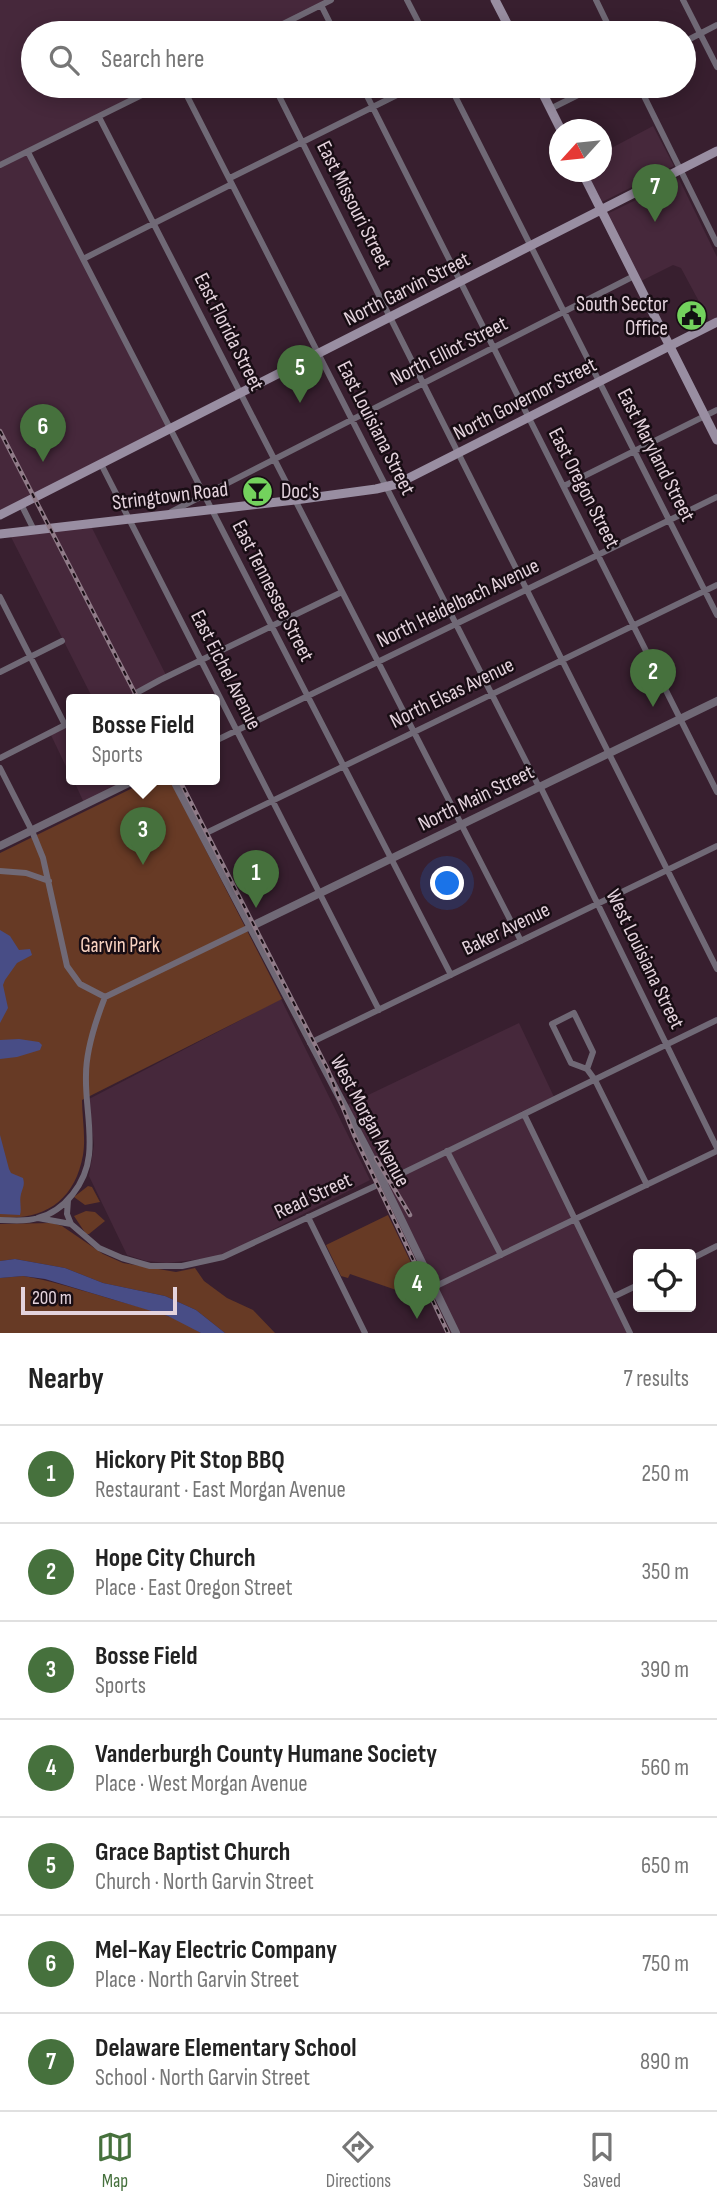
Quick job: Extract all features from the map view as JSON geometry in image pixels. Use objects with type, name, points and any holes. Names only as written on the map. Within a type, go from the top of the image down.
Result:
[{"type":"main road","points":[[495,0],[506,21]]},
{"type":"main road","points":[[545,98],[556,119]]},
{"type":"main road","name":"North Garvin Street","points":[[0,515],[717,151]]},
{"type":"main road","points":[[587,182],[717,440]]},
{"type":"main road","name":"North Governor Street","points":[[387,487],[402,482],[717,323]]},
{"type":"main road","name":"Stringtown Road","points":[[0,534],[387,487]]},
{"type":"street","points":[[289,21],[331,0]]},
{"type":"street","points":[[407,0],[418,21]]},
{"type":"street","points":[[596,0],[606,21]]},
{"type":"street","points":[[683,0],[694,21]]},
{"type":"street","points":[[321,5],[329,21]]},
{"type":"street","points":[[696,36],[717,25]]},
{"type":"street","points":[[696,26],[717,67]]},
{"type":"street","points":[[0,165],[136,98]]},
{"type":"street","name":"East Louisiana Street","points":[[188,98],[540,787]]},
{"type":"street","name":"East Missouri Street","points":[[280,98],[717,969]]},
{"type":"street","name":"East Oregon Street","points":[[368,98],[717,792]]},
{"type":"street","points":[[83,258],[391,98]]},
{"type":"street","name":"East Maryland Street","points":[[456,98],[717,615]]},
{"type":"street","points":[[550,108],[571,98]]},
{"type":"street","points":[[645,98],[716,239]]},
{"type":"street","name":"East Florida Street","points":[[99,117],[521,941]]},
{"type":"street","name":"East Tennessee Street","points":[[28,152],[451,975]]},
{"type":"street","name":"North Elliot Street","points":[[166,514],[634,276]]},
{"type":"street","points":[[564,486],[717,410]]},
{"type":"street","name":"East Eichel Avenue","points":[[101,464],[218,694]]},
{"type":"street","name":"North Heidelbach Avenue","points":[[220,738],[717,497]]},
{"type":"street","points":[[22,504],[34,530]]},
{"type":"street","name":"North Elsas Avenue","points":[[202,835],[717,584]]},
{"type":"street","points":[[136,694],[342,592]]},
{"type":"street","points":[[0,597],[66,720]]},
{"type":"street","points":[[0,671],[62,641]]},
{"type":"street","name":"East Eichel Avenue","points":[[220,697],[379,1010]]},
{"type":"street","name":"North Main Street","points":[[250,927],[717,701]]},
{"type":"street","points":[[0,758],[66,725]]},
{"type":"street","points":[[0,768],[43,858],[67,966],[80,984],[106,997]]},
{"type":"street","points":[[0,846],[125,785]]},
{"type":"street","name":"West Morgan Avenue","points":[[176,785],[383,1182],[456,1333]]},
{"type":"street","name":"West Louisiana Street","points":[[540,787],[717,1149]]},
{"type":"street","name":"Baker Avenue","points":[[310,1043],[717,846]]},
{"type":"street","points":[[0,871],[26,873],[49,881]]},
{"type":"street","points":[[0,1220],[38,1218],[68,1200],[82,1178],[89,1158],[86,1071],[90,1047],[106,997],[250,927]]},
{"type":"street","points":[[587,1069],[593,1052],[574,1013],[552,1024],[571,1063],[587,1069],[595,1080],[647,1185]]},
{"type":"street","name":"Read Street","points":[[38,1218],[71,1224],[94,1244],[122,1258],[150,1266],[171,1267],[223,1257],[717,1020]]},
{"type":"street","points":[[524,1114],[630,1333]]},
{"type":"street","points":[[434,1287],[717,1149]]},
{"type":"street","points":[[447,1151],[500,1255]]},
{"type":"street","points":[[68,1200],[67,1214],[71,1224]]},
{"type":"street","points":[[308,1217],[365,1333]]},
{"type":"street","points":[[696,1256],[717,1246]]},
{"type":"street","points":[[613,1297],[633,1287]]},
{"type":"shaded area","points":[[0,0],[329,0],[286,21],[21,21],[21,98],[131,98],[0,163]]},
{"type":"shaded area","points":[[653,126],[674,166],[602,202],[592,182],[612,182],[612,148]]},
{"type":"shaded area","points":[[28,152],[170,429],[36,502],[0,518],[0,166]]},
{"type":"shaded area","points":[[679,179],[717,257],[717,319],[710,322],[681,268],[673,265],[641,281],[607,214]]},
{"type":"shaded area","points":[[90,524],[167,677],[140,694],[90,694],[9,533]]},
{"type":"shaded area","points":[[66,725],[66,767],[50,733]]},
{"type":"shaded area","points":[[76,785],[125,785],[85,805]]},
{"type":"shaded area","points":[[281,999],[370,1180],[231,1251],[210,1258],[167,1263],[146,1261],[127,1255],[89,1176],[94,1145],[89,1099]]},
{"type":"shaded area","points":[[519,1023],[555,1099],[524,1114],[629,1333],[456,1333],[343,1107]]},
{"type":"green space","name":"Garvin Park","points":[[139,785],[173,785],[282,999],[82,1100],[84,1148],[73,1184],[65,1195],[44,1211],[16,1217],[0,1217],[0,853]]},
{"type":"green space","points":[[88,1186],[92,1187],[100,1202],[85,1205],[74,1197]]},
{"type":"green space","points":[[86,1211],[95,1212],[105,1221],[89,1234],[86,1234],[74,1216]]},
{"type":"green space","points":[[388,1215],[430,1302],[416,1308],[411,1300],[398,1295],[399,1291],[350,1274],[348,1278],[341,1276],[326,1245]]},
{"type":"green space","points":[[52,1223],[62,1226],[103,1254],[123,1263],[176,1272],[195,1268],[204,1281],[227,1298],[253,1310],[275,1333],[225,1333],[196,1310],[165,1296],[103,1283],[65,1268],[15,1259],[0,1261],[0,1224]]},
{"type":"green space","points":[[23,1276],[151,1310],[201,1333],[0,1333],[0,1278]]},
{"type":"water","points":[[0,930],[10,936],[19,950],[30,949],[32,955],[17,963],[5,980],[3,985],[8,1008],[0,1023]]},
{"type":"water","points":[[0,1040],[39,1042],[42,1045],[40,1050],[0,1059]]},
{"type":"water","points":[[0,1135],[11,1173],[23,1178],[20,1215],[0,1214]]},
{"type":"water","points":[[15,1259],[65,1268],[103,1283],[165,1296],[196,1310],[225,1333],[201,1333],[168,1316],[45,1279],[23,1276],[0,1278],[0,1261]]},
{"type":"railway","points":[[0,431],[135,694]]},
{"type":"railway","points":[[182,785],[327,1068],[354,1135],[448,1333]]},
{"type":"railway","points":[[376,1158],[410,1215]]},
{"type":"place","name":"Delaware Elementary School","points":[[655,222]]},
{"type":"place","name":"South Sector Office","points":[[691,316]]},
{"type":"place","name":"Grace Baptist Church","points":[[300,403]]},
{"type":"place","name":"Mel-Kay Electric Company","points":[[43,462]]},
{"type":"place","name":"Doc's","points":[[258,491]]},
{"type":"place","name":"Hope City Church","points":[[653,707]]},
{"type":"place","name":"Bosse Field","points":[[143,865]]},
{"type":"place","name":"Hickory Pit Stop BBQ","points":[[256,908]]},
{"type":"place","name":"Vanderburgh County Humane Society","points":[[417,1319]]}]
